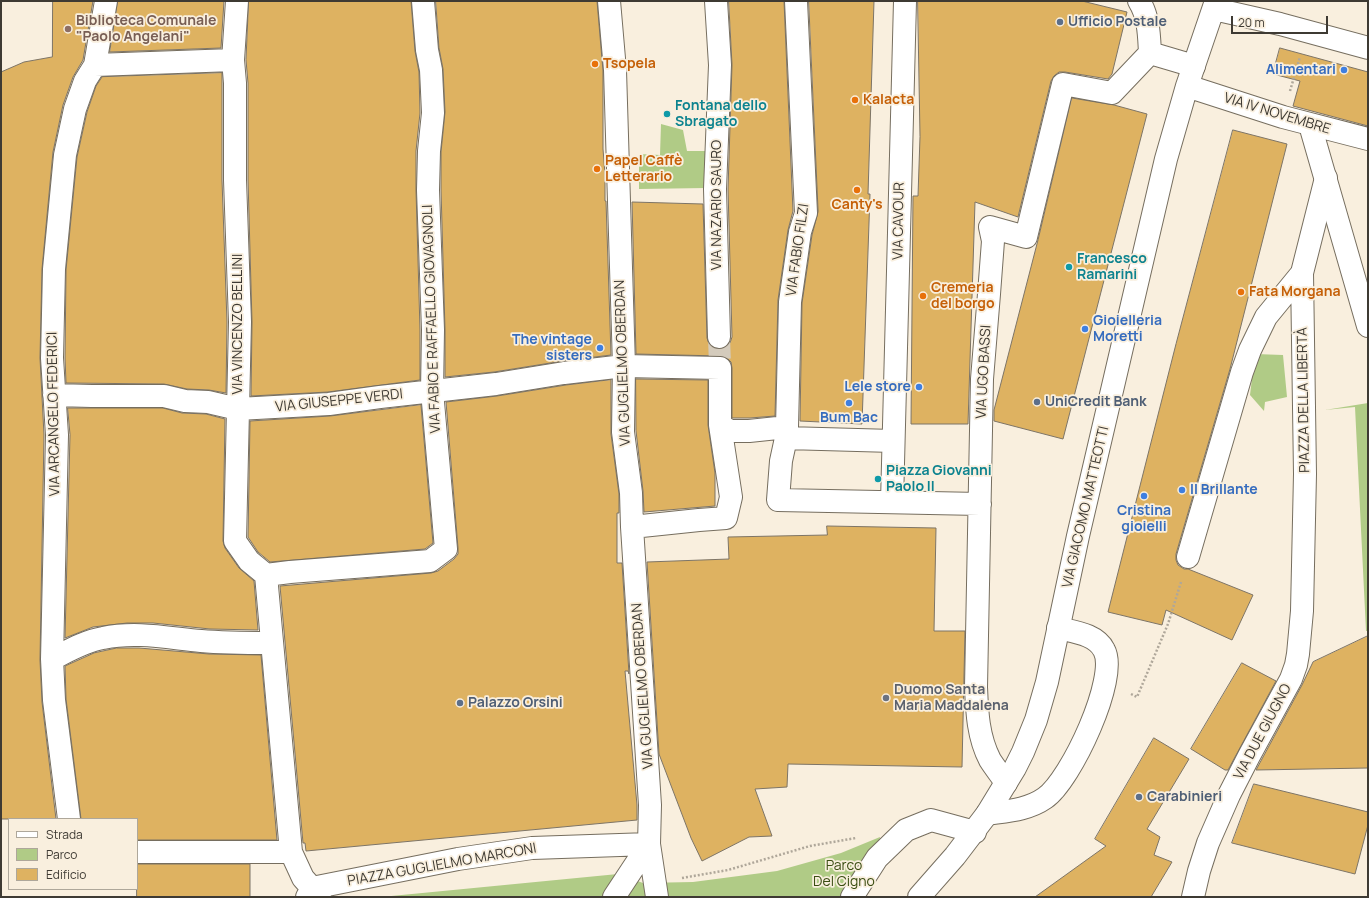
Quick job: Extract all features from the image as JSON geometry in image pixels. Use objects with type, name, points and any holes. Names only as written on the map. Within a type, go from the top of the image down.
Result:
[{"type":"street","points":[[106,1],[95,65],[233,60]]},
{"type":"street","name":"VIA VINCENZO BELLINI","points":[[237,1],[233,60],[235,84],[236,224],[240,322],[238,473],[235,541],[249,561],[266,576]]},
{"type":"street","name":"VIA FABIO E RAFFAELLO GIOVAGNOLI","points":[[266,576],[306,571],[430,561],[446,548],[432,391],[433,330],[428,190],[429,151],[433,113],[431,70],[425,38],[423,1]]},
{"type":"street","name":"VIA GUGLIELMO OBERDAN","points":[[609,1],[615,70],[624,366],[623,432],[631,493],[650,805],[648,844]]},
{"type":"street","name":"VIA NAZARIO SAURO","points":[[716,1],[720,65],[715,189],[719,337]]},
{"type":"street","name":"VIA FABIO FILZI","points":[[720,425],[730,431],[749,431],[787,427],[790,302],[800,232],[806,213],[796,1]]},
{"type":"street","name":"VIA CAVOUR","points":[[893,441],[905,1]]},
{"type":"street","points":[[1139,1],[1144,9],[1148,22],[1150,53]]},
{"type":"street","points":[[1215,5],[1368,48]]},
{"type":"street","name":"VIA GIACOMO MATTEOTTI","points":[[919,897],[975,832],[987,814],[1023,752],[1036,720],[1047,682],[1089,489],[1164,166],[1190,76],[1215,5]]},
{"type":"street","name":"VIA IV NOVEMBRE","points":[[1150,53],[1190,76],[1283,117],[1368,139]]},
{"type":"street","name":"VIA UGO BASSI","points":[[1006,783],[990,760],[979,729],[976,687],[982,379],[993,241],[990,227],[1026,237],[1063,84],[1112,93],[1150,53]]},
{"type":"street","name":"VIA ARCANGELO FEDERICI","points":[[69,818],[54,700],[52,659],[57,435],[52,358],[54,269],[65,155],[75,109],[85,81],[95,65]]},
{"type":"street","points":[[1310,125],[1368,326]]},
{"type":"street","name":"PIAZZA DELLA LIBERTÀ","points":[[1291,679],[1296,665],[1300,644],[1303,590],[1306,437],[1302,273],[1326,178]]},
{"type":"street","points":[[1188,557],[1242,372],[1250,350],[1266,317],[1302,273]]},
{"type":"street","name":"VIA GIUSEPPE VERDI","points":[[54,395],[164,396],[185,401],[208,402],[238,410],[329,404],[496,384],[564,373],[624,366],[720,367],[720,425]]},
{"type":"street","points":[[632,527],[726,518],[730,497],[720,425]]},
{"type":"street","points":[[892,502],[893,441],[786,438],[781,461],[778,500],[980,504]]},
{"type":"street","points":[[266,576],[291,852],[310,890]]},
{"type":"street","points":[[987,814],[1027,807],[1047,797],[1069,769],[1086,737],[1107,673],[1108,660],[1104,649],[1097,641],[1086,636],[1058,628]]},
{"type":"street","points":[[52,659],[88,642],[102,638],[126,635],[149,635],[201,641],[271,643]]},
{"type":"street","name":"VIA DUE GIUGNO","points":[[1193,897],[1199,870],[1208,843],[1229,794],[1291,679]]},
{"type":"street","points":[[852,897],[877,858],[906,830],[931,820],[975,832]]},
{"type":"street","points":[[648,844],[656,890]]},
{"type":"street","points":[[614,897],[648,844]]},
{"type":"street","name":"PIAZZA GUGLIELMO MARCONI","points":[[310,890],[458,859],[532,848],[648,844]]},
{"type":"street","points":[[138,852],[291,852]]},
{"type":"path","points":[[1283,117],[1308,32]]},
{"type":"path","points":[[1104,682],[1137,697],[1168,624],[1188,557]]},
{"type":"path","points":[[656,890],[810,846],[857,838]]},
{"type":"green space","points":[[661,124],[683,130],[687,151],[707,151],[706,188],[639,189],[639,154],[660,155]]},
{"type":"green space","points":[[1255,354],[1283,355],[1287,397],[1265,402],[1264,411],[1250,395]]},
{"type":"green space","points":[[1368,403],[1368,631],[1366,631],[1355,407],[1325,410]]},
{"type":"green space","name":"Parco Del Cigno","points":[[880,837],[877,858],[858,897],[381,897],[618,874],[643,883],[693,882],[777,871],[841,853]]},
{"type":"building","points":[[53,1],[93,1],[83,60],[73,77],[63,105],[53,152],[42,269],[40,358],[44,435],[40,660],[42,702],[56,818],[1,819],[1,72],[24,62],[52,57]]},
{"type":"building","points":[[118,1],[224,1],[221,48],[110,52]]},
{"type":"building","points":[[249,1],[411,1],[415,51],[419,72],[420,113],[416,151],[416,190],[420,380],[328,392],[251,396],[252,322],[248,180],[248,83],[246,60]]},
{"type":"building","points":[[436,1],[597,1],[603,71],[603,149],[611,355],[494,372],[445,377],[441,152],[445,112],[443,69],[439,48]]},
{"type":"building","points":[[729,1],[784,1],[793,211],[788,230],[778,300],[775,416],[732,418],[732,368],[731,362],[726,357],[636,354],[632,202],[703,204],[707,338],[709,344],[713,348],[719,349],[726,347],[730,343],[732,337],[728,189],[732,65]]},
{"type":"building","points":[[809,1],[874,1],[868,194],[870,194],[862,424],[800,421],[802,303],[812,235],[818,212]]},
{"type":"building","points":[[918,1],[1082,1],[1127,12],[1112,74],[1108,79],[1059,72],[1051,81],[1018,217],[975,202],[968,424],[911,424],[913,196],[918,196],[920,137]]},
{"type":"building","points":[[1280,48],[1368,72],[1368,126],[1293,106],[1300,81],[1273,74]]},
{"type":"building","points":[[222,73],[222,180],[227,322],[226,393],[209,390],[187,389],[164,384],[66,383],[66,270],[77,157],[87,112],[96,86],[102,77]]},
{"type":"building","name":"Francesco Ramarini","points":[[1072,98],[1114,105],[1147,114],[1063,439],[994,421],[994,410],[1038,240]]},
{"type":"building","points":[[1233,130],[1287,144],[1230,369],[1176,554],[1178,565],[1184,569],[1188,569],[1253,595],[1232,640],[1166,610],[1162,625],[1108,612],[1176,344]]},
{"type":"building","points":[[636,379],[708,380],[708,425],[715,473],[715,506],[644,512],[636,431]]},
{"type":"building","name":"Palazzo Orsini","points":[[611,380],[611,434],[619,494],[619,513],[617,513],[617,563],[622,563],[629,674],[628,671],[625,671],[637,805],[637,820],[306,851],[305,843],[303,843],[280,586],[431,573],[438,571],[454,559],[458,554],[446,402]]},
{"type":"building","points":[[421,405],[433,543],[425,549],[270,562],[258,552],[248,537],[250,421],[330,416]]},
{"type":"building","points":[[68,408],[163,408],[182,413],[206,414],[225,419],[223,541],[225,548],[239,568],[254,581],[258,630],[210,629],[153,623],[127,623],[93,627],[65,638],[70,435]]},
{"type":"building","points":[[827,526],[936,528],[934,631],[965,631],[962,767],[788,764],[787,787],[755,789],[772,836],[749,837],[702,861],[691,838],[659,754],[647,562],[729,559],[728,537],[827,535]]},
{"type":"building","points":[[1368,636],[1368,768],[1256,770],[1313,662]]},
{"type":"building","points":[[117,648],[139,648],[209,654],[261,655],[277,840],[138,840],[138,818],[81,818],[66,699],[65,666],[94,653]]},
{"type":"building","points":[[1242,663],[1276,681],[1228,770],[1225,770],[1191,749]]},
{"type":"building","points":[[1154,738],[1189,759],[1147,829],[1160,837],[1154,855],[1172,862],[1151,897],[1035,897],[1106,846],[1095,839]]},
{"type":"building","points":[[1254,784],[1368,812],[1368,825],[1355,874],[1232,843]]},
{"type":"building","points":[[138,864],[250,864],[250,897],[137,897]]},
{"type":"tunnel","points":[[719,337],[720,365]]},
{"type":"place","name":"Ufficio Postale","points":[[1060,22]]},
{"type":"place","name":"Biblioteca Comunale \"Paolo Angelani\"","points":[[68,29]]},
{"type":"place","name":"Tsopela","points":[[595,64]]},
{"type":"place","name":"Alimentari","points":[[1344,70]]},
{"type":"place","name":"Kalacta","points":[[855,100]]},
{"type":"place","name":"Fontana dello Sbragato","points":[[667,114]]},
{"type":"place","name":"Papel Caffè Letterario","points":[[597,169]]},
{"type":"place","name":"Canty's","points":[[857,190]]},
{"type":"place","name":"Francesco Ramarini","points":[[1069,267]]},
{"type":"place","name":"Fata Morgana","points":[[1241,292]]},
{"type":"place","name":"Cremeria del borgo","points":[[923,296]]},
{"type":"place","name":"Gioielleria Moretti","points":[[1085,329]]},
{"type":"place","name":"The vintage sisters","points":[[600,348]]},
{"type":"place","name":"Lele store","points":[[919,387]]},
{"type":"place","name":"UniCredit Bank","points":[[1037,402]]},
{"type":"place","name":"Bum Bac","points":[[849,403]]},
{"type":"place","name":"Piazza Giovanni Paolo II","points":[[878,479]]},
{"type":"place","name":"Il Brillante","points":[[1182,490]]},
{"type":"place","name":"Cristina gioielli","points":[[1144,496]]},
{"type":"place","name":"Duomo Santa Maria Maddalena","points":[[886,698]]},
{"type":"place","name":"Palazzo Orsini","points":[[460,703]]},
{"type":"place","name":"Carabinieri","points":[[1139,797]]}]
